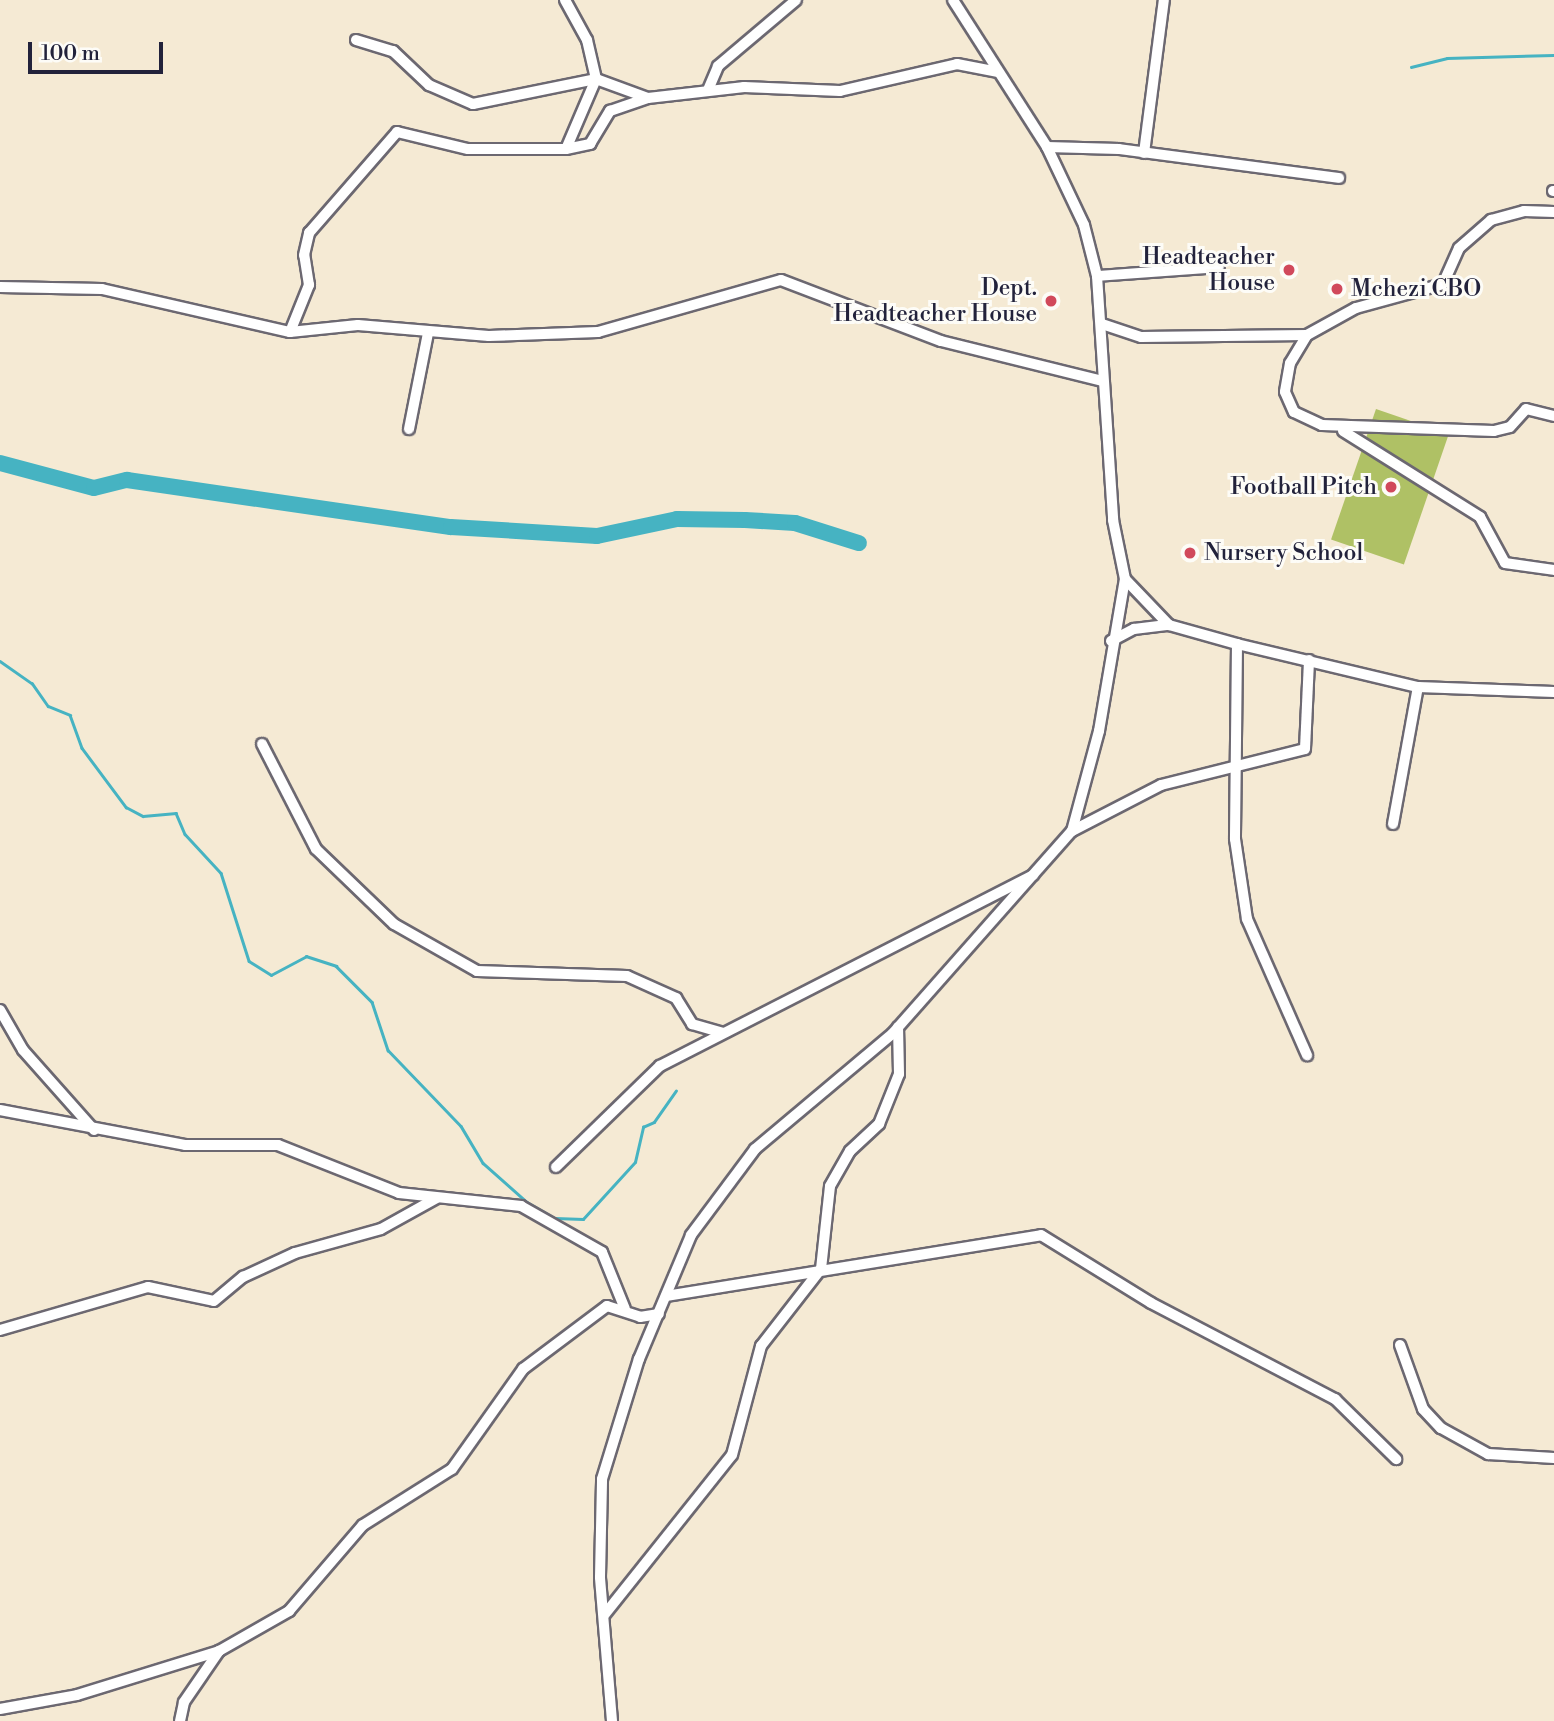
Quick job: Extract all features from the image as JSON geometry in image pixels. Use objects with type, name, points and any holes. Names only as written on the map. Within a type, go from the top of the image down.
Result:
[{"type":"street","points":[[565,0],[587,40],[596,79],[566,149]]},
{"type":"street","points":[[708,90],[718,66],[796,0]]},
{"type":"street","points":[[612,1721],[604,1614],[602,1479],[659,1314],[698,1220],[722,1185],[828,1082],[898,1027],[1039,872],[1072,831],[1100,731],[1111,641],[1125,579],[1113,520],[1097,276],[1084,225],[1047,147],[953,0]]},
{"type":"street","points":[[1144,153],[1164,0]]},
{"type":"street","points":[[356,40],[393,51],[429,85],[472,104],[596,79],[648,98]]},
{"type":"street","points":[[290,332],[309,285],[304,255],[309,233],[388,138],[397,132],[468,149],[566,149],[590,144],[610,111],[648,98],[708,90],[840,91],[957,64],[998,72]]},
{"type":"street","points":[[1047,147],[1144,153],[1339,178]]},
{"type":"street","points":[[1102,324],[1141,337],[1307,335],[1356,308],[1443,284],[1459,248],[1491,220],[1524,211],[1554,212]]},
{"type":"street","points":[[1097,276],[1219,267]]},
{"type":"street","points":[[0,287],[102,289],[290,332],[358,325],[428,333],[598,332],[781,280],[941,341],[1103,381]]},
{"type":"street","points":[[409,429],[428,333]]},
{"type":"street","points":[[1307,335],[1285,379],[1288,402],[1307,419],[1340,429],[1480,517],[1505,563],[1554,570]]},
{"type":"street","points":[[1340,429],[1494,431],[1510,427],[1526,409],[1554,416]]},
{"type":"street","points":[[1125,579],[1169,625]]},
{"type":"street","points":[[1111,641],[1134,629],[1169,625],[1418,687],[1554,691]]},
{"type":"street","points":[[1237,644],[1234,766],[1247,919],[1307,1055]]},
{"type":"street","points":[[1072,831],[1161,785],[1308,745],[1309,660]]},
{"type":"street","points":[[1393,824],[1418,687]]},
{"type":"street","points":[[262,744],[316,849],[394,924],[477,971],[627,976],[666,990],[701,1030],[723,1033]]},
{"type":"street","points":[[556,1167],[630,1089],[723,1033],[1039,872]]},
{"type":"street","points":[[0,1010],[23,1050],[94,1130]]},
{"type":"street","points":[[604,1614],[691,1499],[723,1472],[746,1422],[761,1346],[775,1320],[821,1269],[830,1186],[850,1151],[879,1124],[900,1074],[898,1027]]},
{"type":"street","points":[[0,1110],[94,1130],[185,1145],[299,1149],[388,1189],[438,1198],[521,1206],[583,1237],[609,1264],[625,1309]]},
{"type":"street","points":[[0,1331],[148,1287],[214,1301],[243,1277],[295,1253],[381,1229],[438,1198]]},
{"type":"street","points":[[666,1296],[1041,1235],[1151,1303],[1335,1399],[1396,1459]]},
{"type":"street","points":[[0,1709],[77,1695],[219,1651],[289,1611],[363,1525],[452,1469],[523,1369],[600,1310],[625,1309],[640,1317],[659,1314]]},
{"type":"street","points":[[1400,1345],[1423,1409],[1441,1428],[1488,1454],[1554,1458]]},
{"type":"street","points":[[180,1721],[190,1692],[219,1651]]},
{"type":"green space","name":"Football Pitch","points":[[1376,409],[1449,434],[1404,565],[1331,539]]},
{"type":"waterway","points":[[1411,67],[1447,58],[1554,55]]},
{"type":"waterway","points":[[0,463],[94,488],[127,480],[451,527],[597,536],[677,519],[745,520],[795,523],[859,543]]},
{"type":"waterway","points":[[0,661],[32,683],[48,706],[70,715],[82,748],[126,807],[143,816],[176,813],[185,834],[221,873],[249,961],[271,975],[306,956],[336,966],[372,1002],[388,1050],[461,1126],[483,1163],[527,1202],[555,1218],[583,1219],[635,1162],[643,1127],[654,1122],[676,1091]]},
{"type":"place","name":"Headteacher House","points":[[1289,270]]},
{"type":"place","name":"Mchezi CBO","points":[[1337,289]]},
{"type":"place","name":"Dept. Headteacher House","points":[[1051,301]]},
{"type":"place","name":"Football Pitch","points":[[1391,487]]},
{"type":"place","name":"Nursery School","points":[[1190,553]]}]
